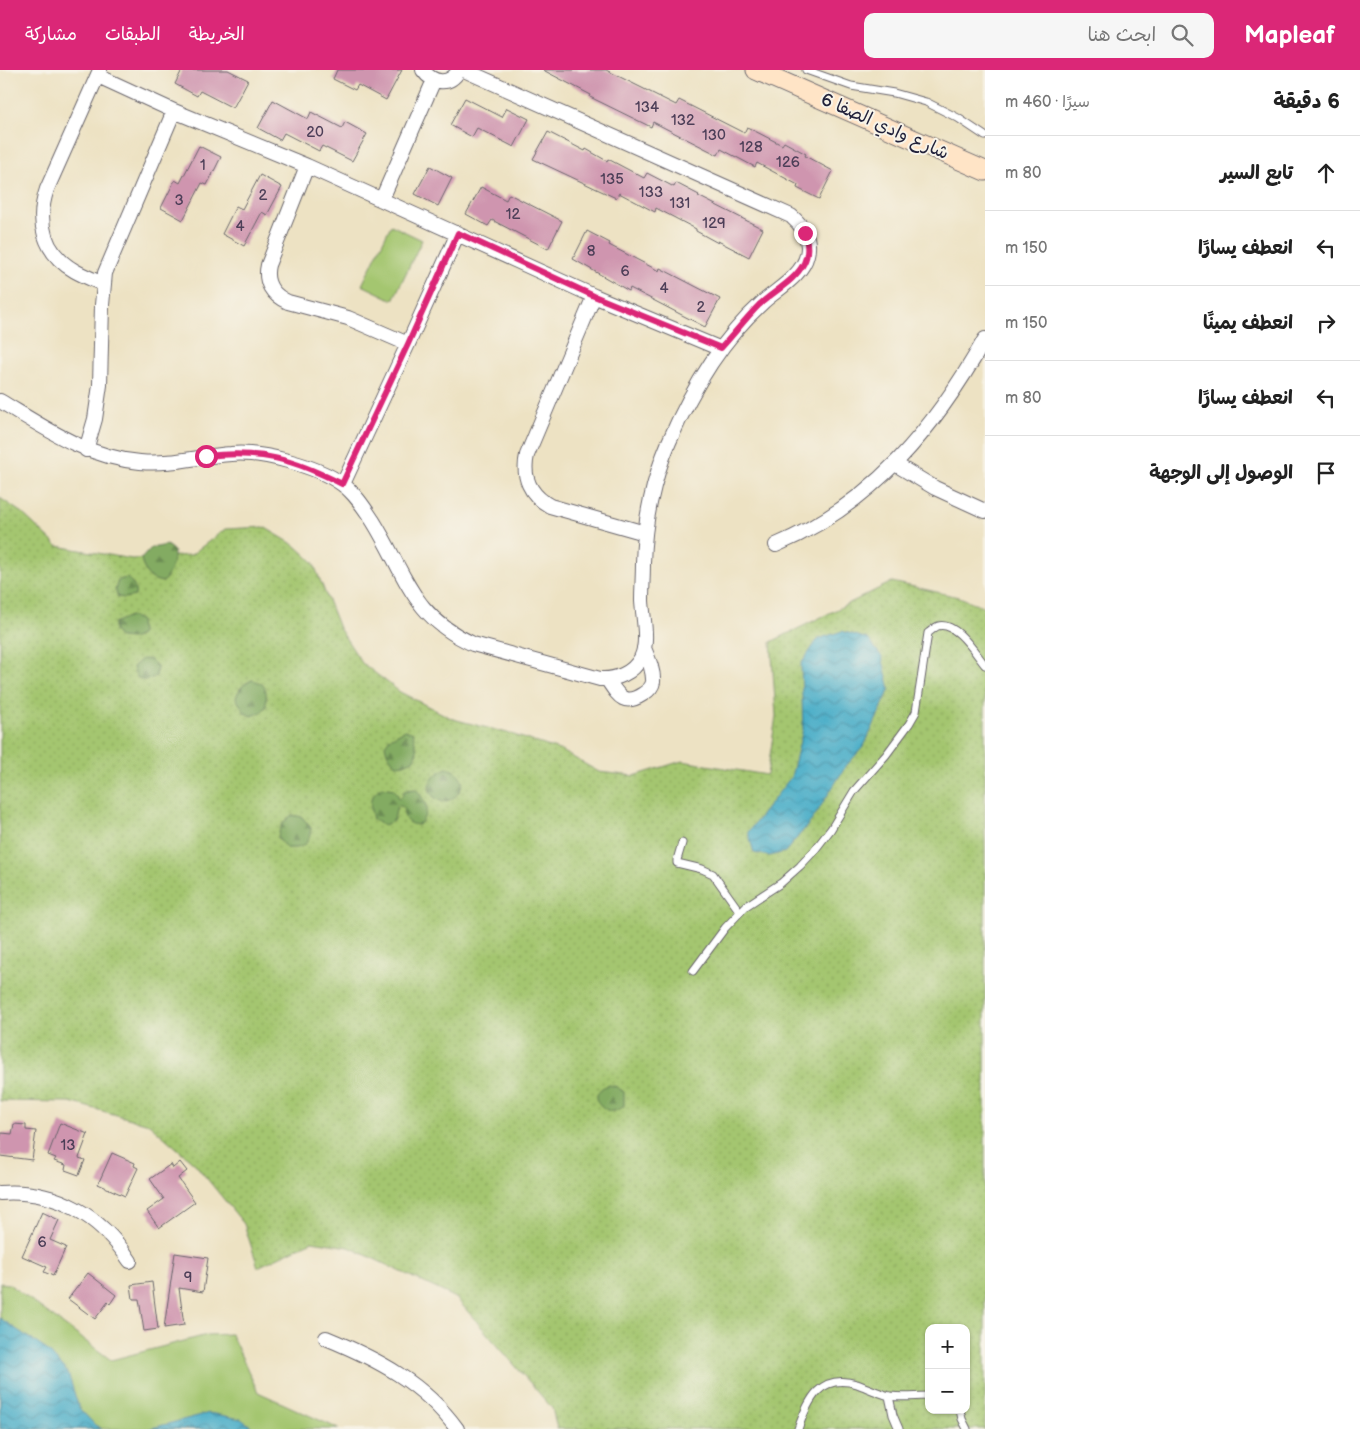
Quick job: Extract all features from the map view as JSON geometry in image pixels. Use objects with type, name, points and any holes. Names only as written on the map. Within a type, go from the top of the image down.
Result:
[{"type":"main road","name":"شارع وادي الصفا 6","points":[[756,70],[985,171]]},
{"type":"street","points":[[423,70],[427,76],[434,80],[444,81],[450,80],[460,70]]},
{"type":"street","points":[[464,70],[791,216],[800,223],[808,244],[804,264],[796,274],[760,304],[721,348],[695,389],[666,449],[655,485],[645,533],[642,601],[644,648],[653,677],[652,686],[636,698],[625,700],[616,693],[606,679]]},
{"type":"street","points":[[103,284],[74,270],[61,261],[51,249],[44,234],[41,219],[42,204],[47,188],[99,73],[174,111],[382,199],[594,296],[721,348]]},
{"type":"street","points":[[382,199],[434,80]]},
{"type":"street","points":[[86,450],[95,419],[100,386],[103,284],[109,262],[174,111]]},
{"type":"street","points":[[307,166],[266,272],[267,282],[272,291],[279,298],[288,302],[348,318],[408,344]]},
{"type":"street","points":[[342,484],[458,233]]},
{"type":"street","points":[[594,296],[527,455],[525,472],[530,489],[542,502],[550,506],[645,533]]},
{"type":"street","points":[[776,545],[800,535],[830,518],[895,464],[932,422],[967,370],[985,339]]},
{"type":"street","points":[[0,401],[86,450],[118,459],[142,462],[174,461],[234,453],[263,455],[300,465],[342,484],[365,508],[388,545],[410,591],[424,610],[454,636],[472,644],[600,679],[617,678],[627,673],[641,658],[644,648]]},
{"type":"street","points":[[895,464],[923,482],[985,511]]},
{"type":"street","points":[[0,1193],[36,1196],[79,1210],[106,1231],[130,1261]]},
{"type":"street","points":[[326,1338],[386,1365],[411,1382],[433,1402],[457,1429]]},
{"type":"lane","points":[[806,70],[851,86],[894,93],[926,102],[958,118],[985,136]]},
{"type":"lane","points":[[693,971],[725,928],[740,912],[751,902],[781,883],[805,861],[831,829],[854,791],[886,755],[909,724],[916,712],[928,633],[937,626],[948,626],[958,632],[985,665]]},
{"type":"lane","points":[[682,843],[676,860],[677,863],[702,869],[713,874],[740,912]]},
{"type":"lane","points":[[798,1429],[806,1406],[813,1395],[822,1387],[834,1382],[859,1384],[873,1392],[890,1396],[925,1396]]},
{"type":"lane","points":[[890,1396],[893,1415],[899,1429]]},
{"type":"lane","points":[[961,1414],[968,1429]]},
{"type":"green space","points":[[391,225],[422,240],[393,300],[362,285]]},
{"type":"green space","points":[[0,498],[22,513],[57,546],[132,559],[191,555],[225,529],[264,527],[296,546],[313,562],[339,628],[362,663],[400,692],[453,719],[511,734],[562,751],[599,772],[634,776],[682,761],[767,775],[776,716],[771,642],[892,582],[959,597],[985,607],[985,1429],[557,1429],[552,1408],[456,1298],[349,1247],[312,1241],[258,1267],[244,1224],[195,1164],[149,1124],[70,1102],[0,1101]]},
{"type":"green space","points":[[167,545],[174,551],[170,571],[163,582],[154,580],[148,575],[141,559],[151,548]]},
{"type":"green space","points":[[127,578],[134,586],[135,596],[118,597],[115,590],[118,580]]},
{"type":"green space","points":[[130,616],[140,620],[141,635],[132,639],[120,638],[114,631],[114,623]]},
{"type":"green space","points":[[142,659],[151,660],[157,666],[156,676],[148,680],[141,680],[136,676],[133,667]]},
{"type":"green space","points":[[252,680],[264,686],[266,707],[260,713],[251,716],[245,713],[236,698],[242,687]]},
{"type":"green space","points":[[405,730],[413,733],[417,752],[413,760],[396,765],[387,753],[385,745],[390,738]]},
{"type":"green space","points":[[447,768],[457,773],[461,779],[462,786],[454,797],[447,801],[440,801],[434,797],[429,788],[434,776]]},
{"type":"green space","points":[[381,787],[394,789],[400,799],[405,790],[416,789],[423,798],[426,807],[425,815],[419,825],[406,821],[403,807],[397,805],[394,820],[385,825],[373,820],[371,802],[373,795]]},
{"type":"green space","points":[[292,815],[302,817],[311,828],[310,834],[304,845],[296,848],[286,848],[278,838],[279,831]]},
{"type":"green space","points":[[610,1085],[624,1092],[624,1106],[616,1111],[605,1109],[596,1099],[600,1089]]},
{"type":"green space","points":[[0,1283],[9,1284],[111,1360],[207,1335],[231,1334],[258,1392],[339,1429],[0,1429]]},
{"type":"water","points":[[842,631],[868,639],[882,657],[890,689],[864,746],[846,766],[812,820],[785,852],[770,856],[754,853],[748,832],[791,777],[803,729],[801,664],[818,639]]},
{"type":"water","points":[[0,1318],[47,1350],[68,1373],[79,1408],[95,1425],[102,1429],[0,1429]]},
{"type":"water","points":[[209,1413],[241,1419],[255,1429],[148,1429]]},
{"type":"building","points":[[182,70],[228,70],[248,80],[233,108],[200,91],[197,96],[175,84]]},
{"type":"building","points":[[337,70],[402,70],[386,100],[358,85],[355,90],[333,79]]},
{"type":"building","points":[[543,70],[606,70],[676,105],[679,100],[744,133],[747,127],[782,145],[784,142],[833,171],[819,199],[797,188],[798,185],[757,163],[755,167],[721,149],[718,155],[653,122],[651,127],[590,97],[591,95]]},
{"type":"building","points":[[465,98],[502,117],[507,108],[529,119],[514,147],[477,128],[472,137],[450,125]]},
{"type":"building","points":[[273,100],[308,119],[311,112],[342,128],[345,122],[367,134],[352,161],[322,146],[319,151],[284,133],[280,140],[258,128]]},
{"type":"building","points":[[548,132],[585,151],[586,149],[607,161],[608,159],[644,178],[647,173],[674,187],[676,183],[763,229],[749,257],[718,241],[718,243],[656,208],[655,212],[619,193],[616,198],[533,159]]},
{"type":"building","points":[[199,146],[221,157],[207,185],[202,183],[183,220],[161,208],[175,180],[180,183]]},
{"type":"building","points":[[430,166],[452,178],[438,206],[415,194]]},
{"type":"building","points":[[260,175],[282,187],[267,215],[262,212],[244,246],[222,234],[236,206],[242,209]]},
{"type":"building","points":[[481,187],[506,200],[509,194],[562,221],[548,249],[492,220],[488,226],[466,214]]},
{"type":"building","points":[[587,231],[610,243],[609,245],[659,271],[660,268],[720,299],[705,327],[630,288],[629,291],[573,259]]},
{"type":"building","points":[[60,1123],[88,1134],[79,1158],[85,1160],[79,1175],[65,1170],[66,1165],[54,1161],[56,1158],[48,1155]]},
{"type":"building","points":[[14,1124],[26,1125],[26,1130],[36,1131],[32,1160],[0,1156],[0,1138],[2,1133],[12,1134]]},
{"type":"building","points":[[112,1153],[135,1163],[134,1166],[138,1168],[125,1196],[98,1184]]},
{"type":"building","points":[[180,1162],[187,1171],[178,1178],[195,1202],[159,1228],[147,1211],[164,1199],[150,1179],[171,1164],[173,1168]]},
{"type":"building","points":[[42,1212],[59,1220],[50,1240],[66,1247],[53,1276],[44,1272],[47,1267],[22,1256]]},
{"type":"building","points":[[175,1253],[208,1258],[203,1292],[179,1288],[184,1325],[164,1328]]},
{"type":"building","points":[[88,1273],[116,1295],[95,1319],[68,1299]]},
{"type":"building","points":[[152,1282],[158,1329],[144,1331],[139,1299],[133,1299],[131,1285]]},
{"type":"route","points":[[206,456],[234,453],[263,455],[292,462],[342,484],[458,233],[594,296],[721,348],[760,304],[796,274],[804,264],[808,244],[805,233]]}]
